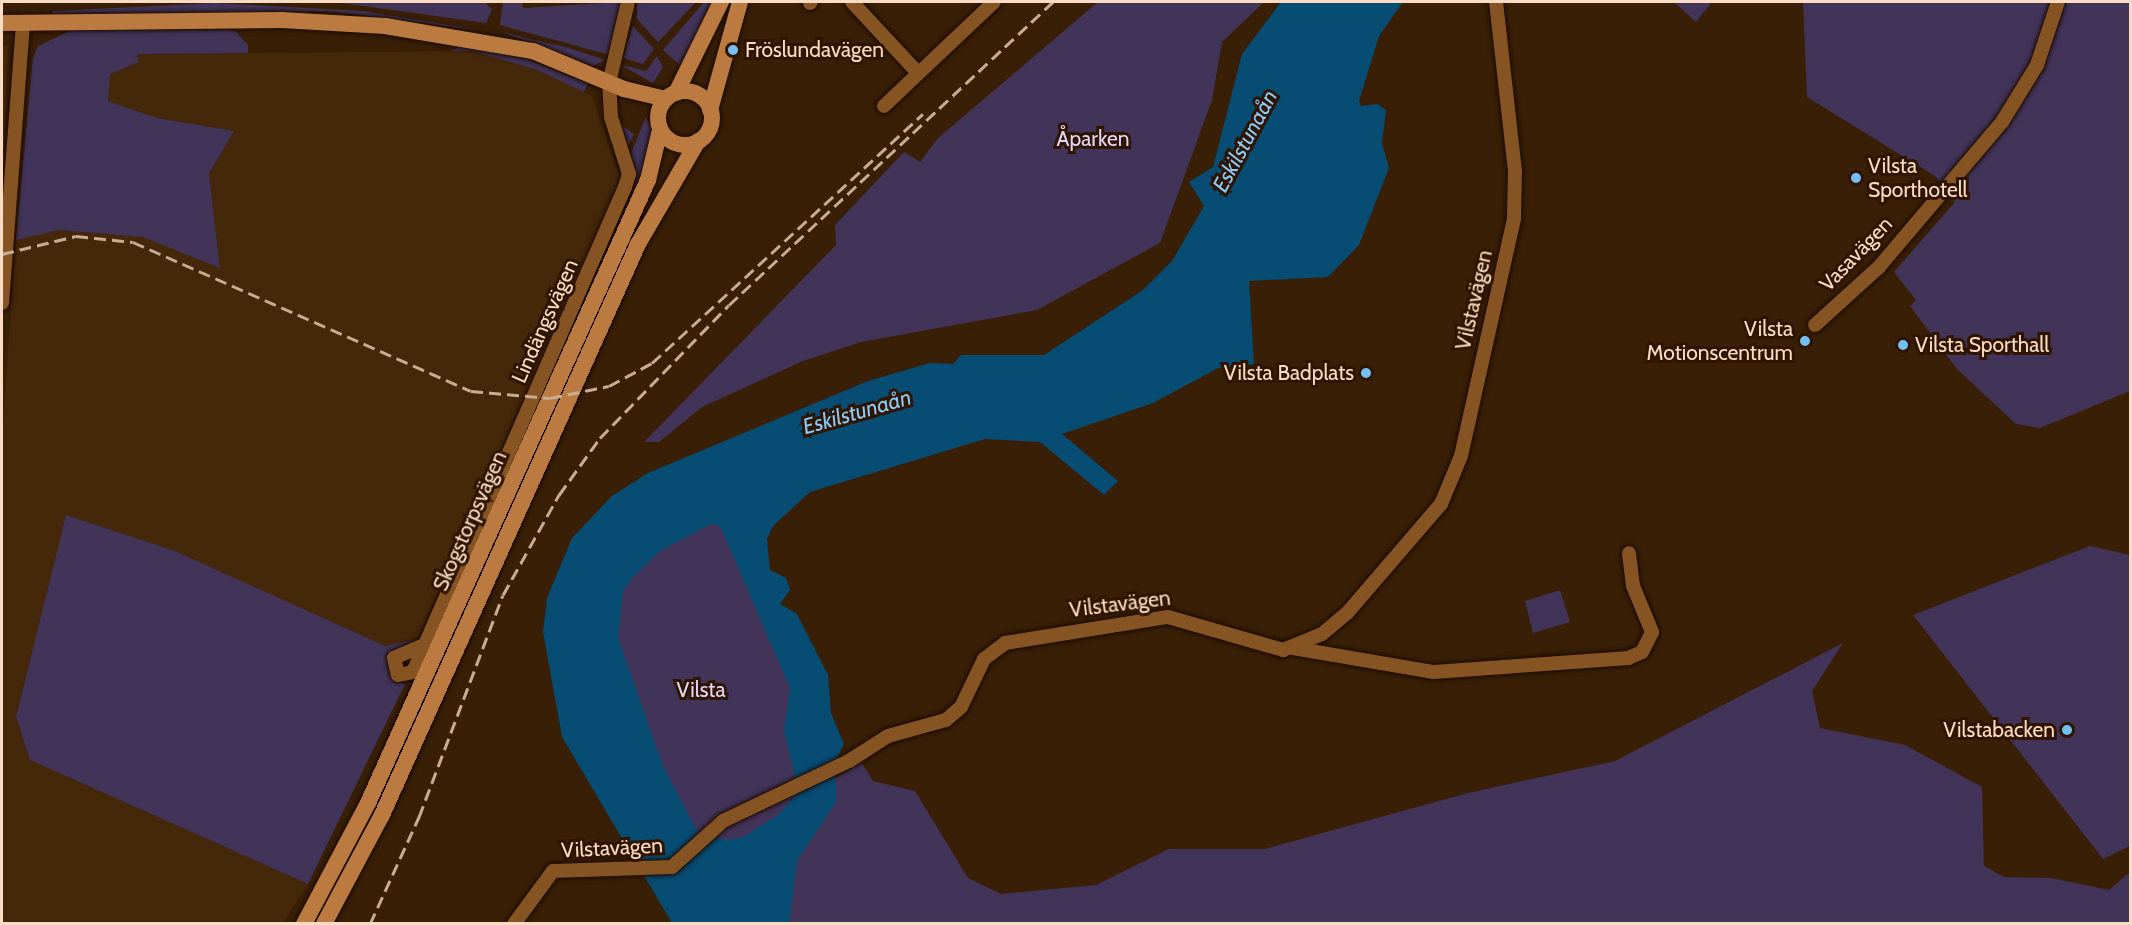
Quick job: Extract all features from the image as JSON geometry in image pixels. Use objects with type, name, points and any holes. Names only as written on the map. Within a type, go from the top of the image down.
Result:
[{"type":"main road","points":[[659,124],[671,96],[722,2]]},
{"type":"main road","points":[[617,86],[678,144],[698,141],[708,131],[710,110],[741,2]]},
{"type":"main road","points":[[2,22],[273,20],[385,26],[533,51],[617,86],[671,96],[695,93],[710,110]]},
{"type":"main road","name":"Skogstorpsvägen","points":[[304,924],[368,804],[648,180],[659,124]]},
{"type":"main road","name":"Skogstorpsvägen","points":[[324,924],[382,814],[638,244],[698,141]]},
{"type":"street","name":"Lindängsvägen","points":[[422,646],[625,188],[629,174],[611,117],[628,2]]},
{"type":"street","points":[[852,2],[918,73]]},
{"type":"street","points":[[884,106],[979,7],[994,2]]},
{"type":"street","name":"Vilstavägen","points":[[514,924],[553,872],[572,867],[642,872],[679,863],[714,827],[839,766],[888,736],[946,720],[961,707],[984,659],[1018,640],[1168,617],[1210,625],[1258,647],[1293,648],[1322,634],[1347,612],[1441,504],[1456,475],[1514,218],[1515,171],[1496,2]]},
{"type":"street","name":"Vasavägen","points":[[1815,325],[1879,267],[2002,122],[2037,65],[2058,2]]},
{"type":"street","points":[[2,303],[23,23]]},
{"type":"street","points":[[1293,648],[1434,672],[1628,658],[1642,652],[1652,632],[1634,586],[1629,553]]},
{"type":"shaded area","points":[[2,46],[8,46],[2,185]]},
{"type":"shaded area","points":[[472,51],[537,70],[592,96],[621,180],[418,639],[385,646],[66,516],[16,717],[30,760],[308,884],[283,923],[2,924],[2,435],[16,240],[59,230],[144,237],[220,267],[209,174],[234,131],[157,118],[108,101],[110,74],[139,62],[137,54]]},
{"type":"green space","points":[[335,2],[484,2],[492,9],[486,23]]},
{"type":"green space","points":[[503,2],[522,2],[523,8],[621,2],[610,55],[500,25]]},
{"type":"green space","points":[[637,2],[696,2],[658,42],[637,19]]},
{"type":"green space","points":[[704,2],[718,2],[685,70],[663,50]]},
{"type":"green space","name":"Åparken","points":[[1098,2],[1264,2],[1222,42],[1212,100],[1160,243],[1037,310],[861,342],[803,361],[702,407],[659,442],[644,442],[836,245],[835,225],[904,152],[920,162],[938,138]]},
{"type":"green space","points":[[1674,2],[1712,2],[1696,22]]},
{"type":"green space","points":[[1803,2],[2130,2],[2130,391],[2040,428],[2016,424],[1957,369],[1910,306],[1916,300],[1894,272],[1955,202],[1935,176],[1807,97]]},
{"type":"green space","points":[[215,3],[363,11],[485,31],[328,11],[50,17],[53,11]]},
{"type":"green space","points":[[633,26],[654,49],[643,64],[623,58]]},
{"type":"green space","points":[[72,30],[234,30],[248,45],[248,53],[137,54],[139,62],[110,74],[108,101],[157,118],[234,131],[209,174],[220,268],[143,237],[59,230],[16,240],[33,58],[38,46]]},
{"type":"green space","points":[[502,32],[569,48],[605,60],[593,66]]},
{"type":"green space","points":[[465,45],[521,57],[588,83],[584,92],[537,70],[472,51],[450,51]]},
{"type":"green space","points":[[657,56],[663,67],[653,83],[621,65],[646,71]]},
{"type":"green space","points":[[646,117],[652,129],[650,161],[608,250],[636,175],[630,156]]},
{"type":"green space","points":[[619,123],[634,134],[627,148]]},
{"type":"green space","name":"Vilsta","points":[[654,508],[746,528],[795,661],[816,790],[861,762],[873,781],[915,791],[968,878],[1001,894],[1096,885],[1169,849],[1265,849],[1468,793],[1615,761],[1843,643],[1812,691],[1820,728],[1905,745],[1982,787],[1984,866],[2004,877],[2051,878],[2109,890],[2130,872],[2130,923],[696,923],[591,633]]},
{"type":"green space","points":[[66,515],[175,551],[385,646],[418,639],[388,659],[393,680],[405,684],[308,884],[30,760],[16,717]]},
{"type":"green space","name":"Vilstabacken","points":[[2090,546],[2130,555],[2130,846],[2103,859],[1913,615]]},
{"type":"green space","points":[[1560,590],[1570,622],[1533,633],[1525,601]]},
{"type":"water","name":"Eskilstunaån","points":[[1281,2],[1403,2],[1379,36],[1359,101],[1361,106],[1377,104],[1386,110],[1382,143],[1389,168],[1359,245],[1328,277],[1249,281],[1254,364],[1218,368],[1153,403],[1062,434],[1118,481],[1104,495],[1040,442],[985,439],[810,492],[773,526],[767,539],[770,570],[786,578],[790,590],[780,604],[797,614],[828,675],[831,713],[844,744],[835,762],[836,802],[797,861],[789,923],[672,923],[562,737],[543,632],[547,598],[572,538],[612,496],[648,473],[868,381],[930,363],[953,364],[961,355],[1044,355],[1143,290],[1172,261],[1204,206],[1189,182],[1213,167],[1242,54]],"holes":[[[711,524],[720,526],[790,688],[784,731],[795,777],[795,796],[778,815],[743,837],[725,840],[697,831],[663,766],[618,638],[623,591],[632,578],[660,551]]]},
{"type":"railway","points":[[370,924],[419,817],[503,595],[559,495],[600,438],[729,305],[1053,2]]},
{"type":"railway","points":[[2,254],[76,236],[133,242],[471,391],[550,398],[609,386],[652,363],[923,114]]},
{"type":"place","name":"Fröslundavägen","points":[[733,50]]},
{"type":"place","name":"Vilsta Sporthotell","points":[[1856,178]]},
{"type":"place","name":"Vilsta Motionscentrum","points":[[1805,341]]},
{"type":"place","name":"Vilsta Sporthall","points":[[1903,345]]},
{"type":"place","name":"Vilsta Badplats","points":[[1366,373]]},
{"type":"place","name":"Vilstabacken","points":[[2067,730]]}]
